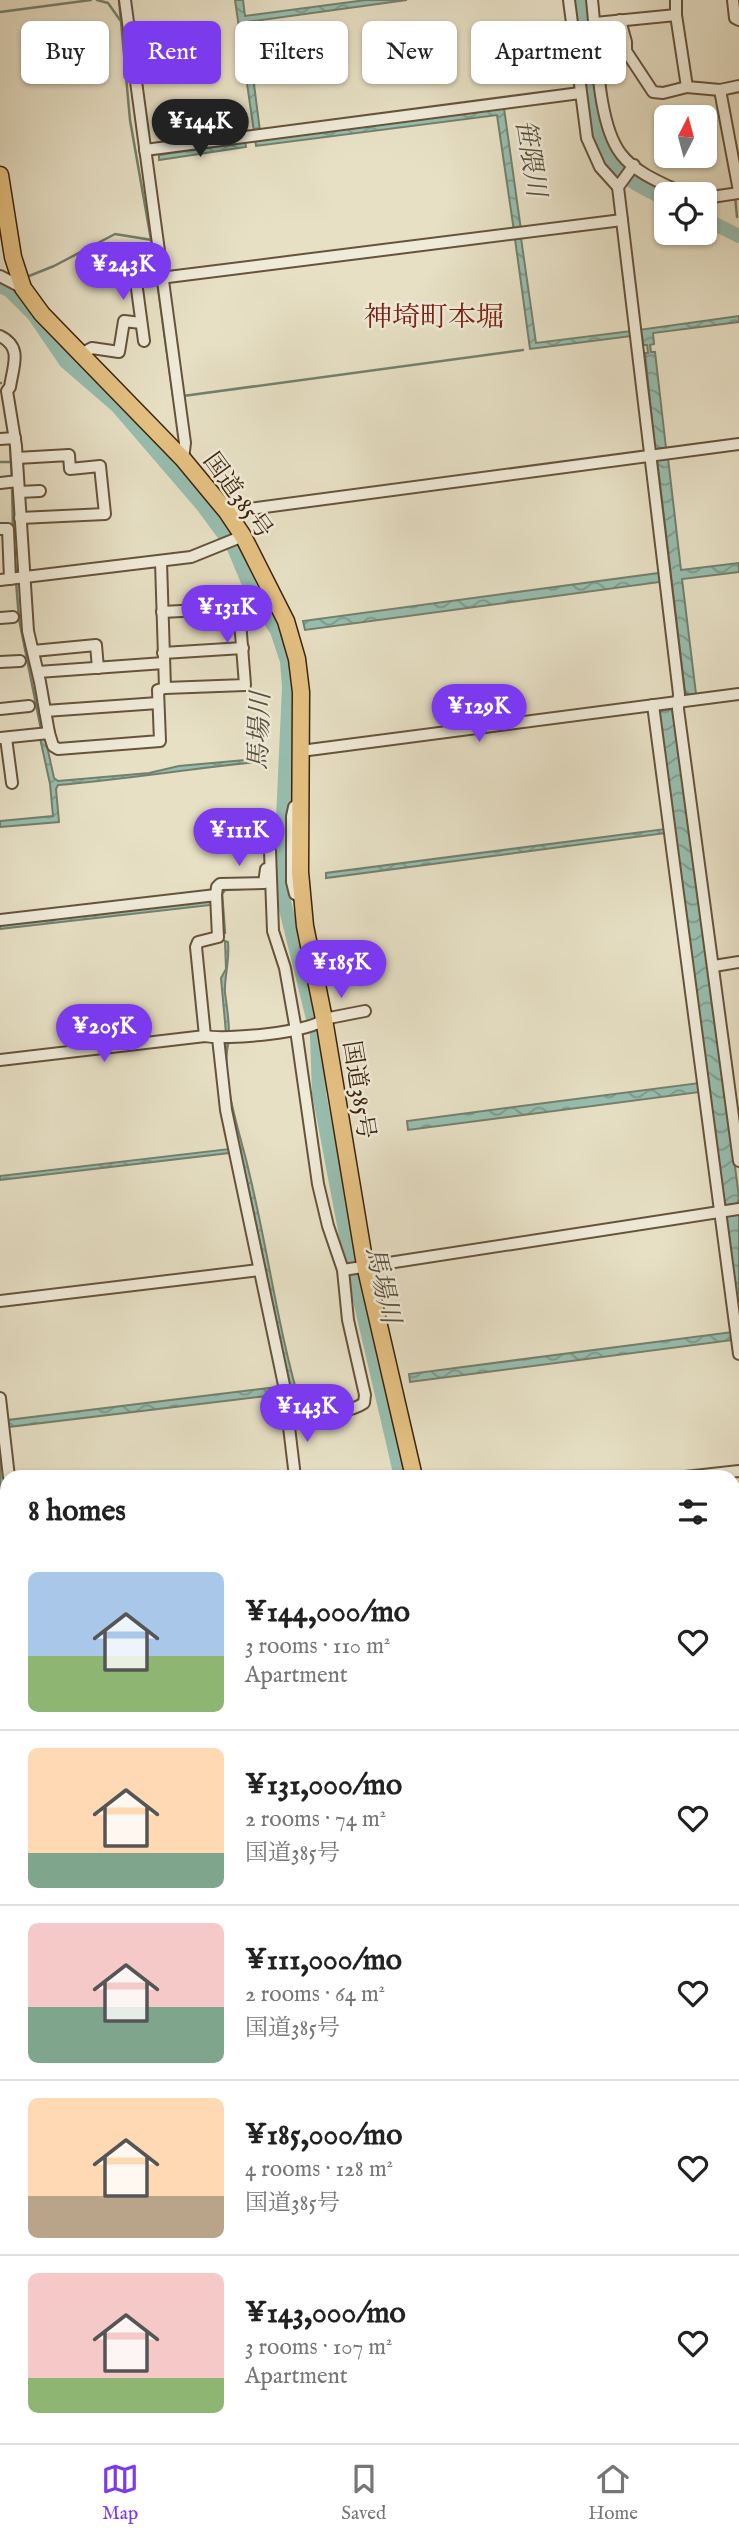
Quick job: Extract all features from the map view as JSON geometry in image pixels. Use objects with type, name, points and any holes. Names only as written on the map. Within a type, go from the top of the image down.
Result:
[{"type":"highway","name":"国道385号","points":[[0,175],[11,247],[23,288],[42,314],[183,458],[227,512],[286,621],[298,659],[301,692],[300,802],[305,926],[353,1268],[412,1470]]},
{"type":"street","points":[[125,0],[145,150],[158,279],[185,443],[183,458]]},
{"type":"street","points":[[569,0],[587,138],[600,167],[620,184]]},
{"type":"street","points":[[592,0],[595,21]]},
{"type":"street","points":[[676,0],[687,87]]},
{"type":"street","points":[[733,0],[735,18],[739,20]]},
{"type":"street","points":[[612,21],[676,15]]},
{"type":"street","points":[[620,20],[626,51],[653,92],[663,93],[687,87],[720,90],[739,86]]},
{"type":"street","points":[[600,84],[606,122],[621,156],[659,182]]},
{"type":"street","points":[[717,196],[739,192],[720,90]]},
{"type":"street","points":[[145,150],[580,93]]},
{"type":"street","points":[[634,165],[620,184],[622,220],[680,722],[739,1161]]},
{"type":"street","points":[[136,281],[622,220]]},
{"type":"street","points":[[133,259],[144,341]]},
{"type":"street","points":[[0,276],[23,288]]},
{"type":"street","points":[[81,354],[92,348],[119,352],[124,321],[141,323]]},
{"type":"street","points":[[0,336],[8,341],[15,351],[10,387],[4,389],[9,439],[17,458],[12,484],[20,518],[13,579]]},
{"type":"street","points":[[227,512],[739,444]]},
{"type":"street","points":[[17,458],[69,455],[70,469],[100,466],[105,514],[20,518]]},
{"type":"street","points":[[12,484],[40,491]]},
{"type":"street","points":[[0,529],[8,528],[13,579],[33,651],[49,733],[53,746],[58,749],[160,741],[158,690],[245,685],[239,608],[162,612]]},
{"type":"street","points":[[13,579],[191,557],[240,537]]},
{"type":"street","points":[[161,562],[164,688]]},
{"type":"street","points":[[0,618],[13,617]]},
{"type":"street","points":[[33,651],[96,645],[97,668]]},
{"type":"street","points":[[38,673],[97,668],[243,648]]},
{"type":"street","points":[[0,663],[20,661]]},
{"type":"street","points":[[301,751],[739,694]]},
{"type":"street","points":[[45,711],[158,703]]},
{"type":"street","points":[[653,705],[731,1211],[739,1354]]},
{"type":"street","points":[[0,709],[29,706]]},
{"type":"street","points":[[12,783],[3,738],[49,733]]},
{"type":"street","points":[[300,802],[293,807],[291,852],[292,882],[295,894],[302,897]]},
{"type":"street","points":[[270,851],[291,852]]},
{"type":"street","points":[[205,1036],[196,947],[198,942],[218,937],[215,895],[217,887],[220,884],[264,883],[266,855],[270,851]]},
{"type":"street","points":[[270,851],[274,931],[285,968],[296,1030],[318,1184],[328,1226],[353,1268],[348,1320],[365,1395],[364,1403],[359,1407],[329,1413],[288,1416]]},
{"type":"street","points":[[0,920],[215,895]]},
{"type":"street","points":[[714,966],[739,962]]},
{"type":"street","points":[[0,1060],[205,1036],[218,1038],[296,1030],[365,1011]]},
{"type":"street","points":[[218,1038],[226,1110],[284,1385],[294,1470]]},
{"type":"street","points":[[353,1268],[731,1211]]},
{"type":"street","points":[[0,1301],[259,1270]]},
{"type":"street","points":[[0,1398],[8,1470]]},
{"type":"water","points":[[235,0],[243,0],[245,16],[366,0],[407,0],[253,21],[238,21]]},
{"type":"water","points":[[247,84],[254,84],[261,139],[504,108],[521,230],[514,231],[497,115],[256,146]]},
{"type":"water","points":[[245,142],[246,147],[159,160],[159,155]]},
{"type":"water","points":[[521,238],[536,343],[631,331],[632,336],[530,349],[515,239]]},
{"type":"water","points":[[739,316],[739,322],[653,333],[654,344],[650,345],[651,352],[655,352],[666,448],[655,449],[645,353],[648,353],[647,345],[643,345],[642,335],[638,335],[638,330]]},
{"type":"water","points":[[668,458],[681,570],[739,563],[739,572],[682,579],[696,694],[688,695],[685,692],[657,459]]},
{"type":"water","points":[[659,573],[660,582],[305,630],[303,621]]},
{"type":"water","points":[[671,709],[675,713],[739,1197],[735,1215],[739,1214],[739,1328],[658,715],[661,711]]},
{"type":"water","points":[[45,737],[54,778],[58,781],[266,758],[265,761],[58,785],[56,789],[59,822],[0,827],[0,821],[53,816],[50,784],[40,738]]},
{"type":"water","points":[[665,829],[666,833],[326,878],[326,873]]},
{"type":"water","points":[[210,901],[211,905],[0,929],[0,925]]},
{"type":"water","points":[[225,941],[228,942],[225,993],[229,1033],[226,1033],[221,978],[226,969]]},
{"type":"water","points":[[226,1041],[229,1041],[227,1071],[232,1106],[256,1201],[286,1349],[301,1407],[355,1403],[300,1412],[292,1406],[268,1280],[229,1104],[225,1062]]},
{"type":"water","points":[[699,1083],[700,1092],[408,1130],[407,1121]]},
{"type":"water","points":[[229,1149],[229,1153],[0,1180],[0,1176]]},
{"type":"water","points":[[732,1332],[733,1340],[410,1382],[409,1374]]},
{"type":"water","points":[[277,1387],[281,1392],[275,1395],[8,1427],[8,1420]]},
{"type":"water","points":[[0,1441],[3,1470],[0,1470]]},
{"type":"waterway","points":[[0,12],[91,0]]},
{"type":"waterway","points":[[97,0],[108,3],[120,20]]},
{"type":"waterway","points":[[119,0],[130,120],[157,274]]},
{"type":"waterway","points":[[581,0],[593,114],[606,156],[627,178],[654,193]]},
{"type":"waterway","points":[[735,196],[737,217]]},
{"type":"waterway","points":[[717,225],[739,236]]},
{"type":"waterway","points":[[29,276],[115,234],[152,240]]},
{"type":"waterway","points":[[157,280],[173,396]]},
{"type":"waterway","name":"馬場川","points":[[0,286],[9,290],[34,315],[66,362],[117,406],[203,506],[234,548],[253,594],[277,631],[287,661],[289,687],[280,885],[317,1035],[319,1093],[350,1257],[399,1470]]},
{"type":"waterway","points":[[183,396],[523,350]]},
{"type":"waterway","points":[[10,445],[12,480]]},
{"type":"waterway","points":[[0,462],[11,462]]},
{"type":"waterway","points":[[12,487],[13,529]]},
{"type":"waterway","points":[[13,535],[16,574]]},
{"type":"waterway","points":[[16,581],[19,619],[41,729]]},
{"type":"waterway","points":[[225,933],[222,894],[225,890],[242,889]]},
{"type":"district","name":"神埼町本堀","points":[[434,318]]},
{"type":"water label","name":"笹隈川","points":[[530,158]]}]
